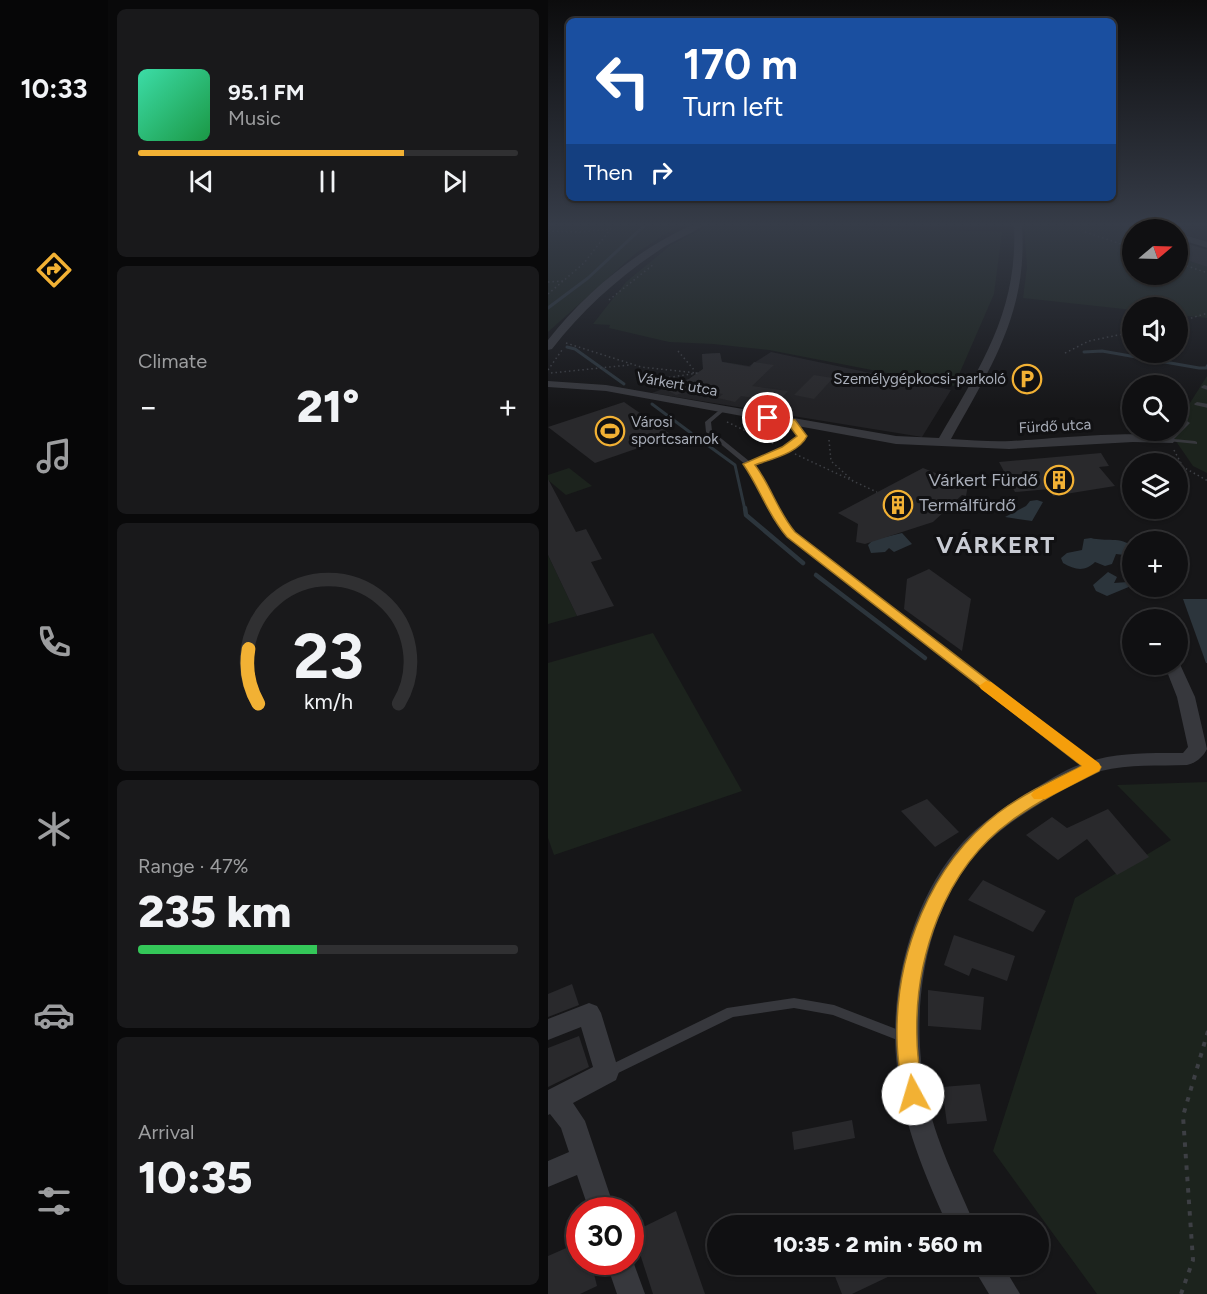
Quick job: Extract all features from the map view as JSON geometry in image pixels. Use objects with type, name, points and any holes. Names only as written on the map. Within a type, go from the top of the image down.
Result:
[{"type":"street","points":[[549,345],[608,286]]},
{"type":"street","points":[[942,444],[992,357],[1006,322],[1014,286]]},
{"type":"street","name":"Várkert utca","points":[[548,384],[616,390],[835,430],[942,444]]},
{"type":"street","name":"Fürdő utca","points":[[942,444],[1009,445],[1122,439]]},
{"type":"street","points":[[957,1215],[931,1157],[913,1094],[907,1039],[911,982],[924,931],[943,885],[968,850],[1004,817],[1049,789],[1093,767],[1152,759],[1187,759],[1198,749],[1186,697],[1177,675]]},
{"type":"street","points":[[548,1030],[589,1013],[607,1072],[552,1102],[572,1121],[598,1197]]},
{"type":"street","points":[[548,1174],[585,1158]]},
{"type":"street","points":[[624,1275],[630,1294]]},
{"type":"street","points":[[993,1275],[1006,1294]]},
{"type":"lane","points":[[1197,404],[1208,406]]},
{"type":"lane","points":[[723,409],[708,422],[709,432],[748,464],[757,475],[777,519],[791,535],[1093,767]]},
{"type":"lane","points":[[748,464],[786,450],[800,440],[802,436],[791,422]]},
{"type":"lane","points":[[1178,441],[1195,443]]},
{"type":"lane","points":[[607,1072],[731,1012],[794,1004],[834,1010],[907,1039]]},
{"type":"path","points":[[601,306],[626,286]]},
{"type":"path","points":[[1188,318],[1208,313]]},
{"type":"path","points":[[1065,353],[1076,345],[1097,338],[1122,334]]},
{"type":"path","points":[[549,345],[568,343],[632,364],[668,372],[697,373]]},
{"type":"path","points":[[548,371],[568,343]]},
{"type":"path","points":[[678,351],[697,373]]},
{"type":"path","points":[[548,371],[632,364]]},
{"type":"path","points":[[616,390],[654,379],[697,373]]},
{"type":"path","points":[[835,430],[828,441],[830,461],[853,480],[878,492]]},
{"type":"path","points":[[1170,441],[1183,467],[1208,481]]},
{"type":"path","points":[[1181,1294],[1193,1260],[1183,1116],[1208,1031]]},
{"type":"shaded area","points":[[548,286],[599,286],[548,332]]},
{"type":"shaded area","points":[[623,286],[995,286],[994,294],[954,386],[769,350],[669,342],[609,328],[610,325],[593,324]]},
{"type":"shaded area","points":[[1024,286],[1207,286],[1207,318],[1188,316],[1188,297],[1122,297],[1122,309],[1023,298]]},
{"type":"shaded area","points":[[771,352],[951,390],[922,437],[652,393],[689,379],[703,369],[702,354],[720,353],[721,358],[717,358],[718,361],[749,366]]},
{"type":"shaded area","points":[[1207,376],[1207,473],[1193,466],[1188,459],[1188,453],[1184,453],[1176,441],[1188,441],[1188,406]]},
{"type":"shaded area","points":[[569,468],[592,486],[566,495],[548,480],[548,475]]},
{"type":"shaded area","points":[[1030,501],[1043,502],[1032,521],[1005,517],[1026,506]]},
{"type":"shaded area","points":[[902,533],[912,544],[894,552],[889,548],[885,552],[871,553],[868,545],[873,540]]},
{"type":"shaded area","points":[[1084,539],[1122,542],[1122,555],[1116,554],[1112,564],[1105,566],[1095,562],[1080,569],[1063,563],[1061,558],[1067,553],[1082,550]]},
{"type":"shaded area","points":[[548,555],[577,616],[548,624]]},
{"type":"shaded area","points":[[1108,572],[1117,577],[1114,583],[1122,582],[1122,590],[1107,596],[1096,591],[1093,585]]},
{"type":"shaded area","points":[[1183,599],[1207,599],[1207,663],[1188,609]]},
{"type":"shaded area","points":[[653,633],[742,791],[554,855],[548,838],[548,663]]},
{"type":"shaded area","points":[[1207,782],[1207,1294],[1097,1294],[1049,1228],[1049,1215],[1040,1215],[993,1151],[1075,898],[1171,840],[1117,785]]},
{"type":"building","points":[[720,353],[722,362],[750,367],[754,362],[774,365],[752,386],[788,391],[778,402],[741,396],[735,402],[718,398],[723,394],[695,389],[676,395],[663,388],[689,379],[703,369],[702,354]]},
{"type":"building","points":[[814,375],[833,378],[814,399],[794,395]]},
{"type":"building","name":"Városi sportcsarnok","points":[[624,402],[673,436],[595,463],[548,427]]},
{"type":"building","name":"Várkert Fürdő","points":[[1101,453],[1109,466],[1099,467],[1115,486],[1053,496],[1049,489],[1015,492],[999,462]]},
{"type":"building","name":"Termálfürdő","points":[[923,468],[943,476],[970,474],[966,496],[962,495],[933,522],[865,544],[856,542],[858,524],[838,513]]},
{"type":"building","points":[[548,479],[576,532],[586,529],[602,559],[591,562],[614,606],[577,616],[548,555]]},
{"type":"building","points":[[929,569],[971,599],[962,651],[904,609],[907,579]]},
{"type":"building","points":[[927,799],[959,832],[935,847],[901,811]]},
{"type":"building","points":[[1108,809],[1149,857],[1117,875],[1087,839],[1058,860],[1026,835],[1052,817],[1067,828]]},
{"type":"building","points":[[983,880],[1046,911],[1033,932],[968,900]]},
{"type":"building","points":[[954,935],[1015,956],[1007,981],[972,968],[969,976],[944,965]]},
{"type":"building","points":[[572,984],[579,1005],[548,1017],[548,994]]},
{"type":"building","points":[[928,990],[984,997],[981,1030],[928,1026]]},
{"type":"building","points":[[579,1036],[589,1067],[548,1087],[548,1048]]},
{"type":"building","points":[[980,1084],[987,1121],[947,1124],[942,1087]]},
{"type":"building","points":[[852,1120],[855,1138],[794,1150],[792,1132]]},
{"type":"building","points":[[676,1211],[705,1294],[653,1294],[644,1266],[644,1227]]},
{"type":"building","points":[[566,1248],[566,1275],[594,1275],[597,1286],[580,1294],[548,1294],[548,1256]]},
{"type":"building","points":[[834,1275],[892,1275],[852,1294],[842,1294]]},
{"type":"waterway","points":[[548,308],[577,286]]},
{"type":"waterway","points":[[567,347],[575,349],[624,384]]},
{"type":"waterway","points":[[1084,352],[1102,351],[1199,368],[1206,368],[1208,365]]},
{"type":"waterway","points":[[652,404],[691,433]]},
{"type":"waterway","points":[[702,441],[735,465],[745,510]]},
{"type":"waterway","points":[[745,508],[746,515],[803,563]]},
{"type":"waterway","points":[[816,575],[925,658]]},
{"type":"slow traffic","points":[[986,686],[1093,767],[1039,795]]},
{"type":"place","name":"Személygépkocsi-parkoló","points":[[1027,379]]},
{"type":"place","name":"Városi sportcsarnok","points":[[610,431]]},
{"type":"place","name":"Várkert Fürdő","points":[[1059,480]]},
{"type":"place","name":"Termálfürdő","points":[[898,505]]},
{"type":"district","name":"VÁRKERT","points":[[996,544]]},
{"type":"route","points":[[768,418],[791,422],[802,436],[786,450],[748,464],[757,475],[777,519],[791,535],[1093,767],[1049,789],[1004,817],[968,850],[943,885],[924,931],[911,982],[907,1039],[913,1094]]}]
